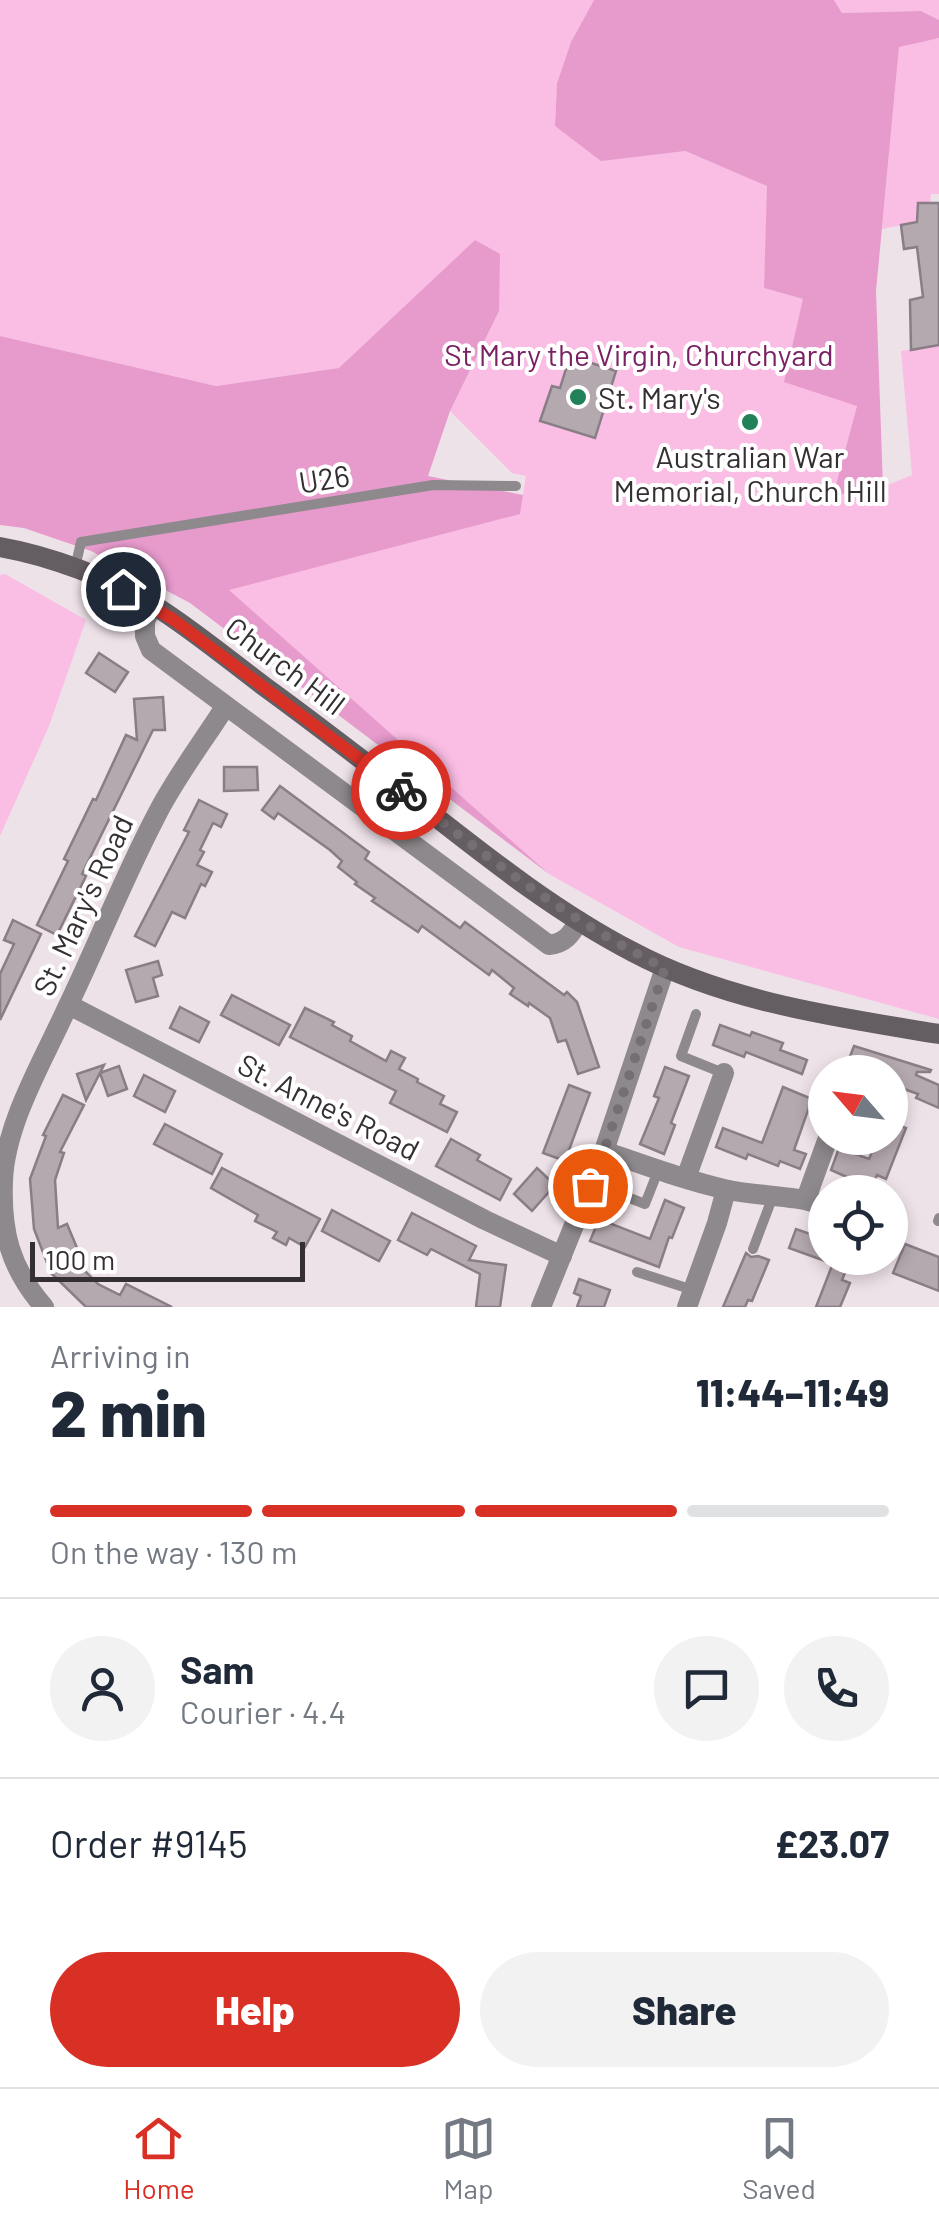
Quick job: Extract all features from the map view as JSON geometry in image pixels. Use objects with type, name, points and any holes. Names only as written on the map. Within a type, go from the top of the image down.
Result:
[{"type":"street","name":"Church Hill","points":[[0,547],[75,568],[153,605],[464,840],[579,921],[631,951],[706,984],[755,998],[939,1034]]},
{"type":"street","points":[[153,605],[145,621],[145,636],[151,650],[225,707],[549,945],[560,944],[579,921]]},
{"type":"street","name":"St. Mary's Road","points":[[44,1307],[22,1281],[4,1224],[1,1179],[8,1149],[18,1118],[156,816],[225,707]]},
{"type":"street","points":[[541,1307],[604,1151],[665,968]]},
{"type":"street","name":"St. Anne's Road","points":[[69,1005],[562,1256]]},
{"type":"street","points":[[686,1178],[724,1073]]},
{"type":"street","points":[[604,1151],[726,1190],[808,1201]]},
{"type":"street","points":[[690,1298],[726,1190]]},
{"type":"lane","name":"U26","points":[[75,568],[81,542],[434,485],[516,486]]},
{"type":"lane","points":[[696,1014],[681,1056],[724,1073]]},
{"type":"lane","points":[[616,1193],[645,1204],[658,1170]]},
{"type":"lane","points":[[753,1249],[773,1196]]},
{"type":"lane","points":[[637,1272],[690,1298]]},
{"type":"green space","name":"St Mary the Virgin, Churchyard","points":[[0,0],[594,0],[571,42],[557,83],[555,126],[601,160],[684,151],[768,186],[764,288],[803,299],[857,406],[834,496],[883,487],[912,475],[901,351],[939,345],[939,1019],[679,947],[549,874],[228,590],[520,513],[526,476],[512,473],[450,411],[499,311],[475,240],[340,368],[216,386],[0,336]]},
{"type":"green space","points":[[834,0],[939,0],[939,20],[921,11],[842,13]]},
{"type":"green space","points":[[939,38],[939,194],[931,194],[930,203],[918,203],[917,222],[882,229],[899,46]]},
{"type":"green space","points":[[5,574],[86,620],[49,726],[0,836],[0,575]]},
{"type":"shaded area","points":[[594,0],[834,0],[842,13],[921,11],[939,20],[939,38],[899,47],[876,291],[883,487],[833,496],[857,406],[784,382],[803,299],[764,288],[767,186],[685,151],[601,161],[555,126],[557,83],[571,42]]},
{"type":"shaded area","points":[[475,240],[500,254],[499,311],[450,411],[428,476],[523,495],[520,514],[229,590],[549,874],[190,603],[91,551],[24,528],[0,525],[0,336],[216,386],[339,368]]},
{"type":"building","points":[[918,203],[939,203],[939,345],[911,350],[910,300],[923,297],[917,247],[904,249],[901,225],[917,222]]},
{"type":"building","name":"St. Mary's","points":[[570,356],[616,371],[595,438],[540,421],[552,386],[560,388]]},
{"type":"building","points":[[99,653],[128,672],[115,692],[86,673]]},
{"type":"building","points":[[163,697],[165,730],[153,730],[82,874],[86,876],[57,935],[37,925],[68,861],[64,859],[126,735],[137,740],[134,699]]},
{"type":"building","points":[[224,767],[257,767],[258,790],[224,791]]},
{"type":"building","points":[[280,786],[369,852],[365,859],[460,928],[465,922],[564,995],[567,992],[577,1002],[599,1067],[578,1074],[566,1040],[558,1042],[550,1018],[510,994],[514,988],[492,970],[489,975],[422,926],[418,932],[372,901],[375,898],[338,867],[342,861],[330,850],[278,813],[274,819],[262,810]]},
{"type":"building","points":[[199,800],[227,814],[221,827],[213,823],[200,850],[204,852],[197,865],[212,872],[205,886],[201,884],[185,918],[172,912],[155,946],[135,936],[189,832],[184,830]]},
{"type":"building","points":[[13,920],[41,934],[0,1020],[0,974],[14,944],[4,940]]},
{"type":"building","points":[[158,961],[162,975],[153,978],[158,996],[136,1002],[126,970]]},
{"type":"building","points":[[232,995],[290,1025],[279,1045],[221,1015]]},
{"type":"building","points":[[180,1007],[209,1022],[199,1042],[170,1028]]},
{"type":"building","points":[[305,1008],[334,1022],[332,1025],[352,1036],[350,1041],[386,1061],[391,1051],[405,1058],[399,1069],[444,1096],[440,1104],[457,1112],[447,1132],[390,1103],[396,1091],[290,1037]]},
{"type":"building","points":[[720,1025],[783,1043],[780,1050],[807,1060],[802,1074],[746,1052],[744,1057],[713,1045]]},
{"type":"building","points":[[854,1046],[883,1055],[851,1055]]},
{"type":"building","points":[[908,1063],[931,1070],[916,1075],[939,1085],[939,1108],[916,1098],[918,1094],[908,1090]]},
{"type":"building","points":[[104,1065],[86,1100],[77,1074]]},
{"type":"building","points":[[119,1066],[127,1089],[108,1096],[100,1073]]},
{"type":"building","points":[[665,1067],[689,1076],[664,1154],[640,1144],[659,1098],[654,1096]]},
{"type":"building","points":[[144,1075],[175,1091],[165,1112],[134,1096]]},
{"type":"building","points":[[569,1085],[590,1093],[565,1161],[543,1153]]},
{"type":"building","points":[[783,1087],[808,1097],[808,1110],[794,1150],[806,1154],[800,1169],[780,1161],[778,1166],[748,1154],[746,1159],[716,1147],[723,1128],[762,1143]]},
{"type":"building","points":[[63,1095],[84,1105],[60,1152],[64,1153],[55,1180],[58,1228],[67,1224],[77,1248],[67,1253],[98,1284],[120,1295],[126,1284],[172,1307],[86,1307],[51,1273],[34,1229],[30,1179],[46,1136],[43,1135]]},
{"type":"building","points":[[165,1124],[222,1154],[212,1174],[154,1144]]},
{"type":"building","points":[[451,1139],[480,1155],[477,1160],[511,1179],[500,1200],[436,1166]]},
{"type":"building","points":[[836,1155],[869,1159],[871,1155],[895,1155],[888,1175],[842,1175],[831,1170]]},
{"type":"building","points":[[222,1168],[320,1219],[305,1247],[289,1238],[286,1245],[273,1238],[277,1232],[255,1221],[258,1215],[211,1188]]},
{"type":"building","points":[[537,1168],[555,1185],[532,1211],[514,1194]]},
{"type":"building","points":[[665,1200],[684,1208],[659,1267],[590,1241],[599,1219],[650,1239]]},
{"type":"building","points":[[332,1210],[390,1241],[379,1261],[322,1231]]},
{"type":"building","points":[[412,1213],[476,1246],[469,1260],[506,1265],[500,1307],[476,1307],[480,1274],[431,1249],[427,1255],[398,1240]]},
{"type":"building","points":[[796,1229],[808,1233],[808,1255],[789,1248]]},
{"type":"building","points":[[908,1245],[939,1257],[939,1291],[898,1275],[908,1275]]},
{"type":"building","points":[[746,1253],[769,1260],[752,1301],[748,1300],[745,1307],[723,1307]]},
{"type":"building","points":[[828,1275],[844,1275],[842,1280],[850,1283],[840,1307],[816,1307]]},
{"type":"building","points":[[579,1279],[610,1290],[604,1307],[577,1307],[581,1296],[574,1293]]},
{"type":"way so far","points":[[401,790],[579,921],[665,968],[590,1186]]},
{"type":"place","name":"St. Mary's","points":[[578,397]]},
{"type":"place","name":"Australian War Memorial, Church Hill","points":[[750,422]]},
{"type":"route","points":[[123,589],[174,620],[401,790]]}]
